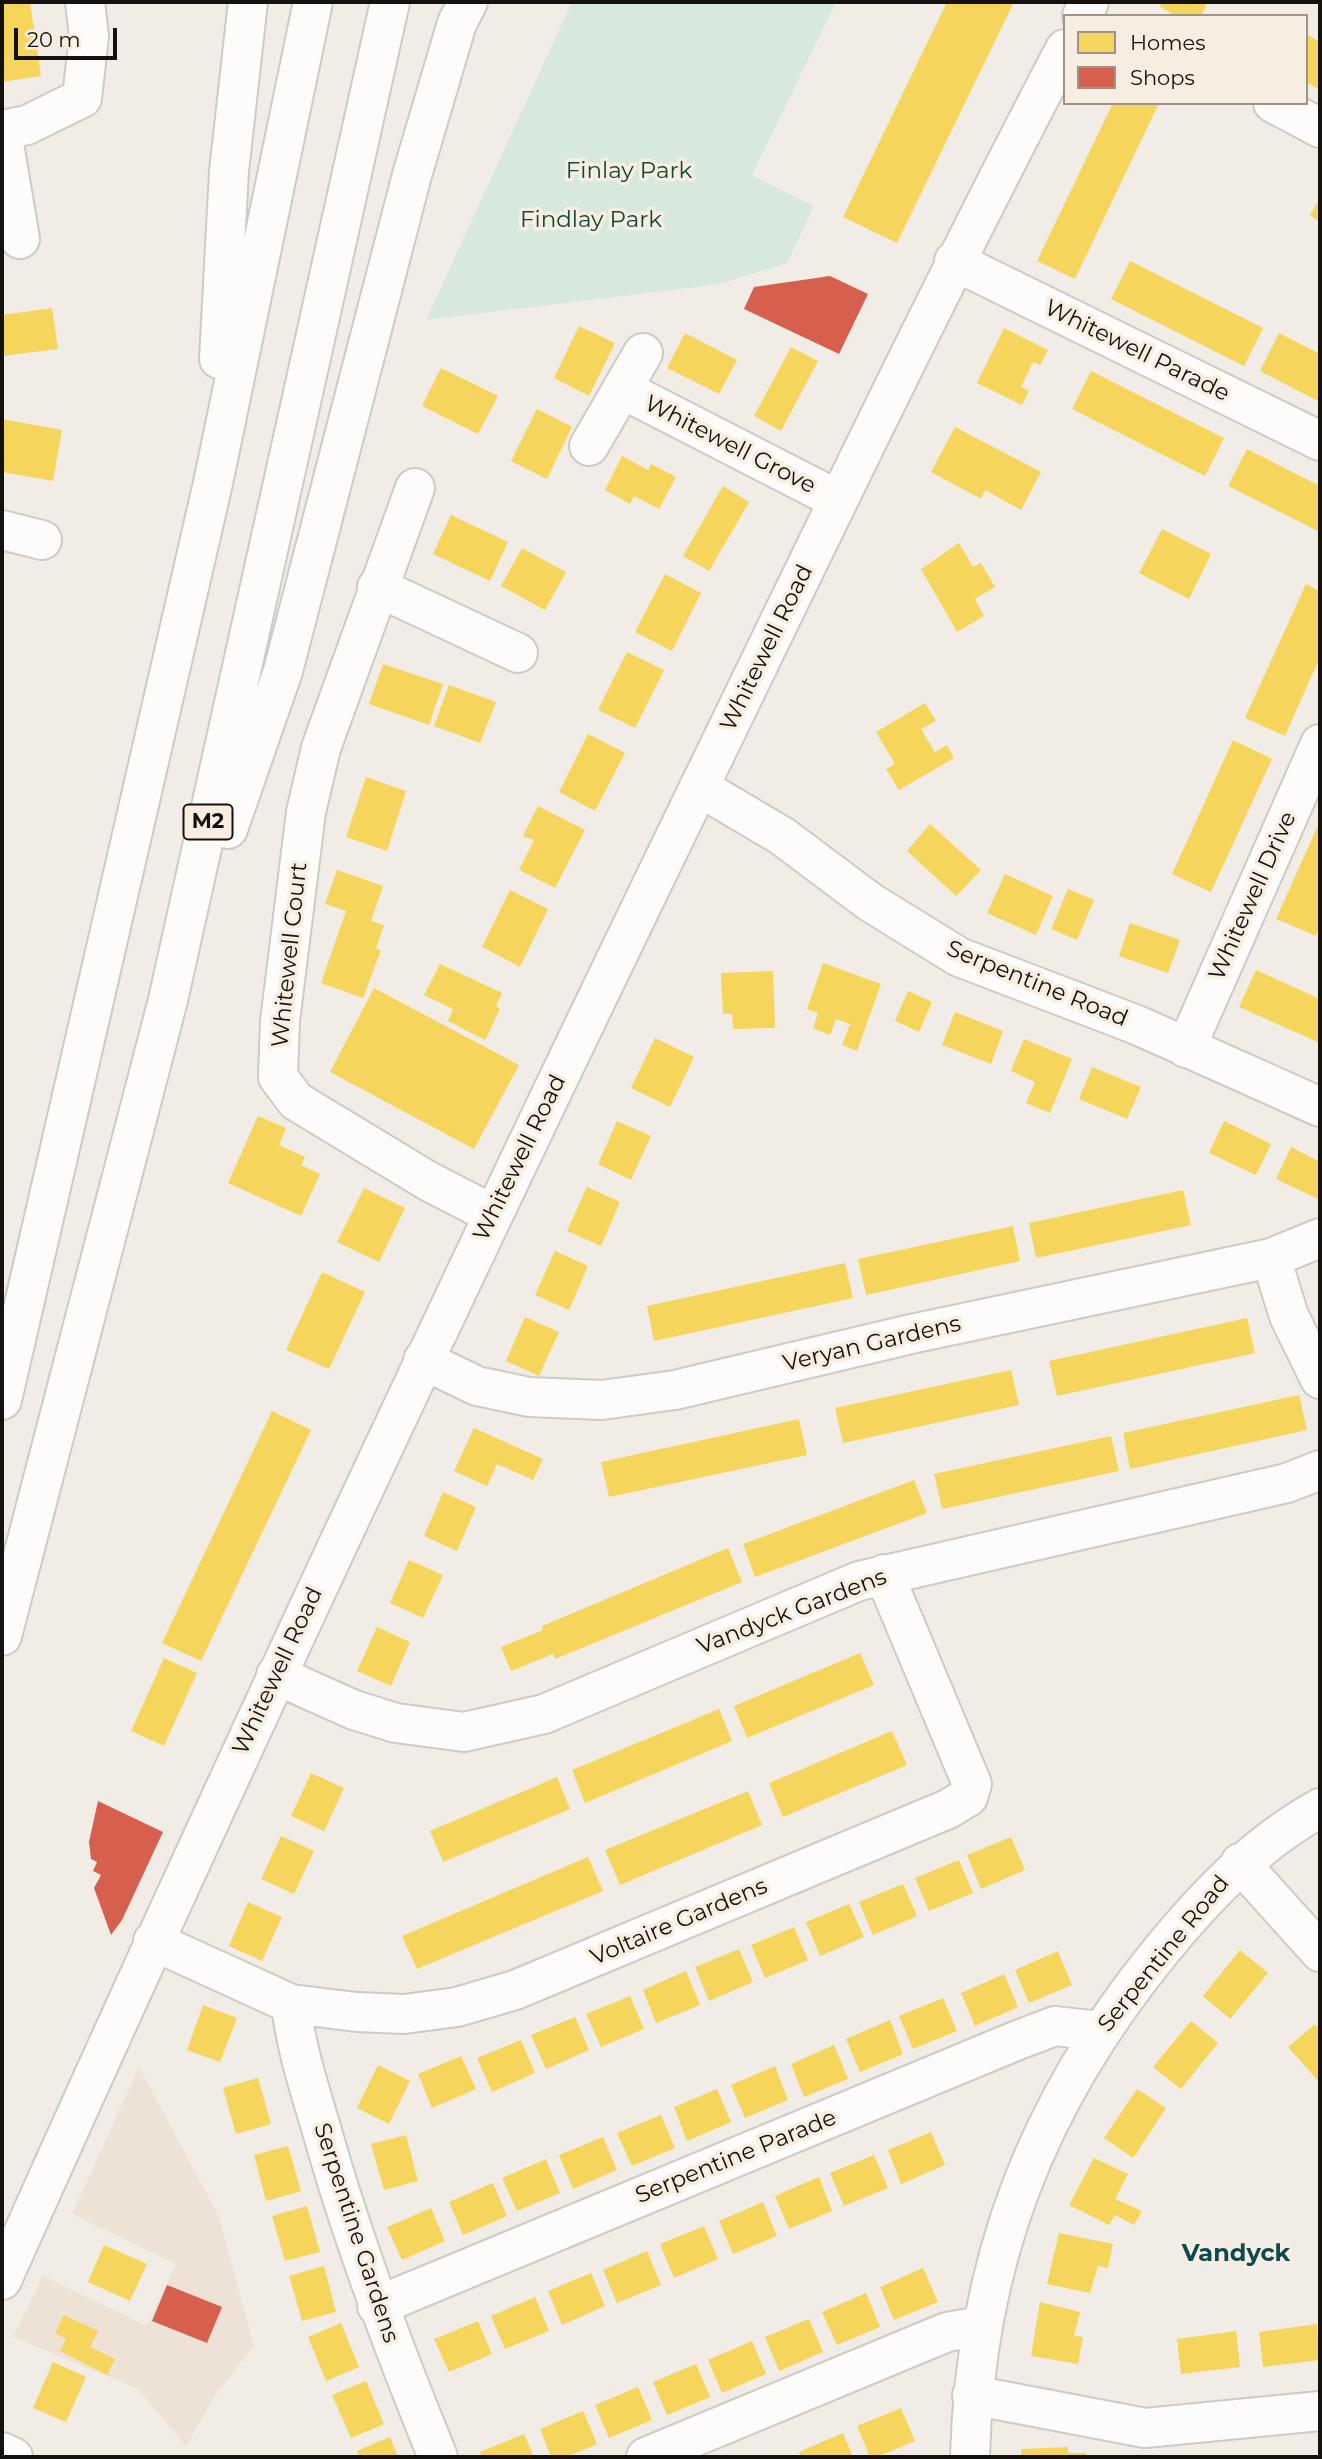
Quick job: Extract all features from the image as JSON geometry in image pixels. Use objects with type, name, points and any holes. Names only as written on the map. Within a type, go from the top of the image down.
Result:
[{"type":"main road","points":[[20,239],[2,131],[27,125],[82,98],[89,36],[85,2]]},
{"type":"main road","points":[[213,483],[229,171],[248,2]]},
{"type":"main road","points":[[2,1400],[213,483],[313,2]]},
{"type":"main road","name":"M2","points":[[2,1636],[168,1000],[390,2]]},
{"type":"main road","points":[[168,1000],[283,671],[412,175],[457,23],[468,2]]},
{"type":"main road","name":"Whitewell Road","points":[[2,2280],[153,1941],[492,1214],[954,261],[1063,53]]},
{"type":"main road","points":[[1277,105],[1320,128]]},
{"type":"main road","name":"Whitewell Parade","points":[[954,261],[1320,441]]},
{"type":"main road","name":"Whitewell Grove","points":[[589,446],[643,353]]},
{"type":"main road","name":"Whitewell Grove","points":[[622,389],[838,500]]},
{"type":"main road","name":"Whitewell Court","points":[[415,488],[321,748],[306,812],[280,1020],[278,1077],[296,1101],[428,1181],[492,1214]]},
{"type":"main road","points":[[2,530],[42,540]]},
{"type":"main road","points":[[377,587],[518,653]]},
{"type":"main road","name":"Whitewell Drive","points":[[1185,1048],[1320,744]]},
{"type":"main road","name":"Serpentine Road","points":[[699,787],[782,836],[870,902],[959,957],[1137,1025],[1320,1107]]},
{"type":"main road","name":"Veryan Gardens","points":[[423,1360],[477,1386],[529,1397],[602,1400],[675,1390],[951,1326],[1271,1258],[1320,1238]]},
{"type":"main road","points":[[1271,1258],[1289,1316],[1320,1379]]},
{"type":"main road","name":"Vandyck Gardens","points":[[276,1675],[354,1710],[396,1723],[464,1732],[544,1714],[859,1581],[1287,1483],[1320,1470]]},
{"type":"main road","name":"Voltaire Gardens","points":[[153,1941],[291,2004],[357,2012],[404,2014],[457,2007],[515,1990],[948,1809],[968,1797],[972,1784],[884,1574]]},
{"type":"main road","name":"Serpentine Road","points":[[970,2457],[972,2395],[981,2326],[1011,2211],[1034,2151],[1100,2031],[1201,1902],[1240,1863],[1320,1808]]},
{"type":"main road","points":[[1240,1863],[1320,1952]]},
{"type":"main road","name":"Serpentine Gardens","points":[[291,2004],[294,2036],[346,2216],[377,2306],[438,2457]]},
{"type":"main road","name":"Serpentine Parade","points":[[377,2306],[1055,2026],[1100,2031]]},
{"type":"main road","points":[[646,2457],[947,2332],[981,2326]]},
{"type":"main road","points":[[972,2395],[1144,2428],[1320,2410]]},
{"type":"main road","points":[[2,2452],[13,2457]]},
{"type":"shaded area","points":[[139,2067],[219,2217],[254,2346],[216,2394],[186,2446],[138,2389],[13,2337],[43,2276],[147,2326],[176,2264],[72,2214]]},
{"type":"green space","name":"Finlay Park","points":[[572,2],[836,2],[752,175],[814,206],[787,263],[720,284],[426,320]]},
{"type":"building: Homes","points":[[2,2],[30,2],[41,76],[2,82]]},
{"type":"building: Homes","points":[[947,2],[1014,2],[897,243],[843,217]]},
{"type":"building: Homes","points":[[1162,2],[1208,2],[1202,14],[1172,14],[1160,7]]},
{"type":"building: Homes","points":[[1308,35],[1320,42],[1320,90],[1308,83]]},
{"type":"building: Homes","points":[[1112,105],[1158,105],[1075,279],[1037,261]]},
{"type":"building: Homes","points":[[1320,198],[1320,222],[1310,215]]},
{"type":"building: Homes","points":[[1130,261],[1263,328],[1244,366],[1111,299]]},
{"type":"building: Homes","points":[[52,308],[58,349],[2,356],[2,315]]},
{"type":"building: Homes","points":[[579,326],[615,343],[589,396],[554,378]]},
{"type":"building: Homes","points":[[1004,328],[1048,350],[1040,365],[1033,362],[1021,387],[1029,391],[1022,405],[977,383]]},
{"type":"building: Homes","points":[[685,333],[737,360],[719,394],[667,368]]},
{"type":"building: Homes","points":[[1279,333],[1320,354],[1320,402],[1260,371]]},
{"type":"building: Homes","points":[[791,347],[818,361],[781,431],[754,416]]},
{"type":"building: Homes","points":[[441,368],[498,396],[478,434],[422,406]]},
{"type":"building: Homes","points":[[1091,371],[1224,438],[1205,476],[1072,409]]},
{"type":"building: Homes","points":[[537,409],[572,427],[547,479],[511,461]]},
{"type":"building: Homes","points":[[2,419],[62,430],[53,481],[2,472]]},
{"type":"building: Homes","points":[[955,427],[1041,472],[1021,510],[985,490],[981,499],[931,472]]},
{"type":"building: Homes","points":[[1247,449],[1320,486],[1320,532],[1228,486]]},
{"type":"building: Homes","points":[[622,456],[648,470],[651,464],[676,477],[659,509],[634,496],[630,504],[605,490]]},
{"type":"building: Homes","points":[[723,486],[749,502],[709,571],[683,556]]},
{"type":"building: Homes","points":[[451,515],[508,542],[490,581],[433,554]]},
{"type":"building: Homes","points":[[1162,529],[1211,554],[1189,599],[1139,573]]},
{"type":"building: Homes","points":[[959,543],[973,567],[981,563],[995,587],[975,599],[984,616],[957,632],[921,569]]},
{"type":"building: Homes","points":[[522,548],[566,572],[545,610],[501,586]]},
{"type":"building: Homes","points":[[665,574],[701,593],[672,651],[635,632]]},
{"type":"building: Homes","points":[[1306,584],[1320,591],[1320,657],[1285,736],[1245,718]]},
{"type":"building: Homes","points":[[627,652],[664,670],[635,728],[598,710]]},
{"type":"building: Homes","points":[[383,664],[443,684],[429,725],[369,704]]},
{"type":"building: Homes","points":[[449,685],[496,702],[480,743],[434,726]]},
{"type":"building: Homes","points":[[925,703],[936,721],[921,729],[935,752],[947,745],[954,758],[899,790],[886,769],[895,764],[876,732]]},
{"type":"building: Homes","points":[[588,734],[625,753],[595,811],[559,792]]},
{"type":"building: Homes","points":[[1233,740],[1272,759],[1211,892],[1172,874]]},
{"type":"building: Homes","points":[[366,777],[406,791],[387,851],[346,837]]},
{"type":"building: Homes","points":[[538,806],[585,830],[555,888],[519,870],[534,840],[523,836]]},
{"type":"building: Homes","points":[[1320,821],[1320,926],[1316,936],[1276,919]]},
{"type":"building: Homes","points":[[930,824],[981,870],[956,896],[907,851]]},
{"type":"building: Homes","points":[[337,870],[383,886],[371,921],[384,925],[376,949],[381,950],[363,998],[321,983],[346,911],[325,904]]},
{"type":"building: Homes","points":[[1005,874],[1053,896],[1036,935],[987,913]]},
{"type":"building: Homes","points":[[1068,889],[1094,900],[1077,940],[1051,929]]},
{"type":"building: Homes","points":[[510,890],[548,909],[520,967],[482,947]]},
{"type":"building: Homes","points":[[1130,923],[1180,940],[1168,973],[1119,956]]},
{"type":"building: Homes","points":[[823,963],[881,984],[857,1051],[842,1045],[850,1024],[836,1019],[830,1035],[813,1028],[818,1013],[807,1009]]},
{"type":"building: Homes","points":[[440,964],[502,993],[496,1006],[500,1009],[485,1040],[448,1021],[453,1009],[424,995]]},
{"type":"building: Homes","points":[[1256,970],[1320,999],[1320,1043],[1239,1007]]},
{"type":"building: Homes","points":[[773,971],[775,1028],[733,1029],[732,1014],[723,1014],[721,973]]},
{"type":"building: Homes","points":[[374,988],[519,1065],[474,1149],[330,1072]]},
{"type":"building: Homes","points":[[908,991],[932,1002],[919,1032],[895,1021]]},
{"type":"building: Homes","points":[[955,1012],[1003,1031],[991,1064],[942,1045]]},
{"type":"building: Homes","points":[[655,1038],[694,1057],[670,1107],[631,1088]]},
{"type":"building: Homes","points":[[1024,1039],[1072,1059],[1050,1113],[1026,1103],[1035,1082],[1011,1071]]},
{"type":"building: Homes","points":[[1092,1067],[1141,1087],[1127,1119],[1079,1099]]},
{"type":"building: Homes","points":[[258,1116],[286,1128],[279,1145],[305,1157],[301,1165],[320,1174],[301,1216],[228,1183]]},
{"type":"building: Homes","points":[[617,1121],[651,1136],[631,1180],[598,1164]]},
{"type":"building: Homes","points":[[1224,1121],[1271,1144],[1256,1175],[1209,1153]]},
{"type":"building: Homes","points":[[1291,1147],[1320,1162],[1320,1200],[1276,1179]]},
{"type":"building: Homes","points":[[587,1187],[620,1202],[601,1246],[567,1231]]},
{"type":"building: Homes","points":[[364,1188],[405,1208],[379,1262],[337,1242]]},
{"type":"building: Homes","points":[[1183,1190],[1191,1225],[1036,1258],[1029,1223]]},
{"type":"building: Homes","points":[[1013,1226],[1020,1261],[866,1295],[858,1259]]},
{"type":"building: Homes","points":[[555,1251],[588,1266],[569,1310],[535,1295]]},
{"type":"building: Homes","points":[[845,1263],[853,1298],[654,1341],[647,1306]]},
{"type":"building: Homes","points":[[322,1272],[365,1292],[329,1369],[286,1350]]},
{"type":"building: Homes","points":[[525,1317],[559,1332],[539,1376],[506,1361]]},
{"type":"building: Homes","points":[[1247,1318],[1255,1353],[1057,1396],[1049,1361]]},
{"type":"building: Homes","points":[[1011,1370],[1019,1405],[843,1443],[835,1408]]},
{"type":"building: Homes","points":[[1299,1395],[1307,1430],[1130,1469],[1123,1433]]},
{"type":"building: Homes","points":[[272,1411],[311,1430],[201,1661],[162,1643]]},
{"type":"building: Homes","points":[[799,1419],[807,1455],[609,1497],[601,1462]]},
{"type":"building: Homes","points":[[474,1428],[543,1459],[533,1480],[497,1464],[487,1486],[454,1471]]},
{"type":"building: Homes","points":[[1111,1436],[1119,1471],[942,1509],[934,1474]]},
{"type":"building: Homes","points":[[914,1480],[927,1513],[755,1577],[743,1544]]},
{"type":"building: Homes","points":[[443,1492],[476,1507],[457,1551],[424,1536]]},
{"type":"building: Homes","points":[[728,1548],[742,1582],[555,1659],[553,1654],[511,1671],[501,1647],[543,1630],[542,1626]]},
{"type":"building: Homes","points":[[409,1560],[443,1575],[423,1618],[390,1603]]},
{"type":"building: Homes","points":[[377,1627],[410,1642],[391,1686],[357,1671]]},
{"type":"building: Homes","points":[[860,1653],[874,1685],[747,1738],[734,1706]]},
{"type":"building: Homes","points":[[164,1658],[197,1673],[164,1746],[131,1731]]},
{"type":"building: Homes","points":[[719,1709],[732,1741],[585,1803],[572,1770]]},
{"type":"building: Homes","points":[[892,1731],[907,1765],[783,1817],[769,1783]]},
{"type":"building: Homes","points":[[311,1773],[344,1788],[324,1831],[291,1816]]},
{"type":"building: Homes","points":[[557,1777],[570,1809],[443,1862],[430,1831]]},
{"type":"building: Homes","points":[[748,1791],[762,1825],[620,1885],[605,1850]]},
{"type":"building: Homes","points":[[281,1836],[314,1851],[294,1894],[261,1879]]},
{"type":"building: Homes","points":[[1011,1837],[1025,1870],[981,1889],[967,1855]]},
{"type":"building: Homes","points":[[588,1857],[603,1891],[417,1969],[402,1936]]},
{"type":"building: Homes","points":[[959,1860],[973,1893],[929,1911],[915,1878]]},
{"type":"building: Homes","points":[[903,1884],[917,1916],[873,1935],[859,1902]]},
{"type":"building: Homes","points":[[248,1902],[282,1917],[262,1961],[229,1946]]},
{"type":"building: Homes","points":[[849,1904],[864,1937],[820,1956],[806,1922]]},
{"type":"building: Homes","points":[[794,1927],[808,1960],[765,1978],[751,1945]]},
{"type":"building: Homes","points":[[739,1949],[753,1982],[709,2001],[695,1967]]},
{"type":"building: Homes","points":[[1240,1950],[1268,1973],[1230,2019],[1203,1996]]},
{"type":"building: Homes","points":[[1058,1951],[1072,1985],[1029,2003],[1015,1970]]},
{"type":"building: Homes","points":[[686,1971],[700,2005],[656,2023],[643,1990]]},
{"type":"building: Homes","points":[[1004,1974],[1018,2007],[975,2026],[961,1993]]},
{"type":"building: Homes","points":[[630,1996],[644,2029],[601,2047],[586,2014]]},
{"type":"building: Homes","points":[[943,1998],[957,2031],[913,2049],[899,2016]]},
{"type":"building: Homes","points":[[203,2005],[237,2018],[220,2062],[187,2050]]},
{"type":"building: Homes","points":[[575,2017],[589,2050],[546,2069],[531,2035]]},
{"type":"building: Homes","points":[[890,2020],[903,2054],[860,2072],[846,2039]]},
{"type":"building: Homes","points":[[1191,2021],[1218,2043],[1181,2089],[1153,2067]]},
{"type":"building: Homes","points":[[1315,2024],[1320,2030],[1320,2083],[1288,2047]]},
{"type":"building: Homes","points":[[521,2040],[535,2073],[492,2092],[477,2058]]},
{"type":"building: Homes","points":[[834,2045],[848,2079],[804,2097],[791,2064]]},
{"type":"building: Homes","points":[[461,2056],[476,2089],[432,2108],[418,2074]]},
{"type":"building: Homes","points":[[378,2065],[410,2081],[389,2124],[357,2108]]},
{"type":"building: Homes","points":[[775,2066],[788,2100],[745,2118],[731,2085]]},
{"type":"building: Homes","points":[[258,2078],[271,2124],[236,2134],[223,2088]]},
{"type":"building: Homes","points":[[717,2089],[731,2122],[687,2141],[674,2107]]},
{"type":"building: Homes","points":[[1137,2089],[1166,2108],[1133,2158],[1104,2138]]},
{"type":"building: Homes","points":[[661,2115],[675,2148],[632,2166],[617,2133]]},
{"type":"building: Homes","points":[[931,2132],[945,2165],[901,2184],[888,2150]]},
{"type":"building: Homes","points":[[406,2135],[418,2181],[384,2190],[371,2144]]},
{"type":"building: Homes","points":[[603,2137],[617,2170],[573,2189],[559,2155]]},
{"type":"building: Homes","points":[[288,2146],[301,2191],[266,2201],[254,2155]]},
{"type":"building: Homes","points":[[874,2155],[888,2188],[844,2206],[830,2173]]},
{"type":"building: Homes","points":[[1094,2158],[1128,2174],[1115,2199],[1142,2211],[1134,2225],[1115,2215],[1109,2225],[1069,2205]]},
{"type":"building: Homes","points":[[546,2159],[560,2193],[517,2211],[502,2178]]},
{"type":"building: Homes","points":[[819,2177],[832,2211],[789,2229],[775,2196]]},
{"type":"building: Homes","points":[[493,2183],[507,2216],[463,2235],[449,2202]]},
{"type":"building: Homes","points":[[763,2202],[777,2236],[733,2254],[719,2221]]},
{"type":"building: Homes","points":[[307,2206],[320,2252],[285,2261],[272,2216]]},
{"type":"building: Homes","points":[[431,2208],[445,2241],[402,2260],[387,2227]]},
{"type":"building: Homes","points":[[704,2226],[718,2259],[674,2278],[660,2244]]},
{"type":"building: Homes","points":[[1059,2233],[1113,2244],[1108,2268],[1098,2266],[1090,2293],[1047,2284]]},
{"type":"building: Homes","points":[[104,2245],[147,2264],[130,2301],[88,2282]]},
{"type":"building: Homes","points":[[647,2251],[661,2285],[617,2303],[603,2270]]},
{"type":"building: Homes","points":[[324,2266],[336,2312],[302,2321],[289,2276]]},
{"type":"building: Homes","points":[[923,2268],[938,2302],[894,2320],[880,2287]]},
{"type":"building: Homes","points":[[591,2273],[605,2306],[562,2325],[548,2291]]},
{"type":"building: Homes","points":[[866,2293],[880,2327],[837,2345],[822,2312]]},
{"type":"building: Homes","points":[[535,2297],[549,2331],[505,2349],[491,2316]]},
{"type":"building: Homes","points":[[1040,2302],[1080,2312],[1074,2336],[1083,2337],[1078,2364],[1031,2356]]},
{"type":"building: Homes","points":[[64,2315],[98,2331],[90,2347],[115,2359],[107,2375],[60,2351],[66,2339],[55,2333]]},
{"type":"building: Homes","points":[[809,2319],[823,2352],[779,2371],[765,2337]]},
{"type":"building: Homes","points":[[478,2321],[492,2354],[449,2372],[434,2339]]},
{"type":"building: Homes","points":[[341,2323],[359,2367],[326,2381],[308,2337]]},
{"type":"building: Homes","points":[[1317,2324],[1320,2360],[1263,2367],[1259,2332]]},
{"type":"building: Homes","points":[[1236,2331],[1240,2367],[1181,2374],[1177,2339]]},
{"type":"building: Homes","points":[[752,2341],[766,2374],[722,2393],[708,2360]]},
{"type":"building: Homes","points":[[53,2362],[86,2377],[66,2422],[33,2408]]},
{"type":"building: Homes","points":[[696,2364],[710,2397],[667,2415],[653,2382]]},
{"type":"building: Homes","points":[[366,2381],[384,2424],[351,2438],[332,2395]]},
{"type":"building: Homes","points":[[638,2387],[652,2420],[609,2438],[595,2405]]},
{"type":"building: Homes","points":[[901,2408],[915,2441],[877,2457],[870,2457],[857,2426]]},
{"type":"building: Homes","points":[[583,2411],[597,2444],[567,2457],[551,2457],[540,2429]]},
{"type":"building: Homes","points":[[843,2433],[853,2457],[801,2457],[799,2452]]},
{"type":"building: Homes","points":[[524,2434],[534,2457],[482,2457],[480,2452]]},
{"type":"building: Homes","points":[[390,2437],[398,2457],[359,2457],[357,2451]]},
{"type":"building: Homes","points":[[1068,2447],[1068,2453],[1086,2453],[1086,2457],[1021,2457],[1021,2449]]},
{"type":"building: Shops","points":[[830,276],[868,294],[839,354],[744,309],[754,287]]},
{"type":"building: Shops","points":[[98,1801],[163,1832],[122,1920],[111,1935],[94,1888],[101,1875],[93,1871],[97,1862],[91,1859],[89,1842]]},
{"type":"building: Shops","points":[[167,2285],[222,2307],[207,2343],[152,2321]]},
{"type":"district","name":"Vandyck","points":[[1236,2254]]},
{"type":"park label","name":"Findlay Park","points":[[591,220]]}]
